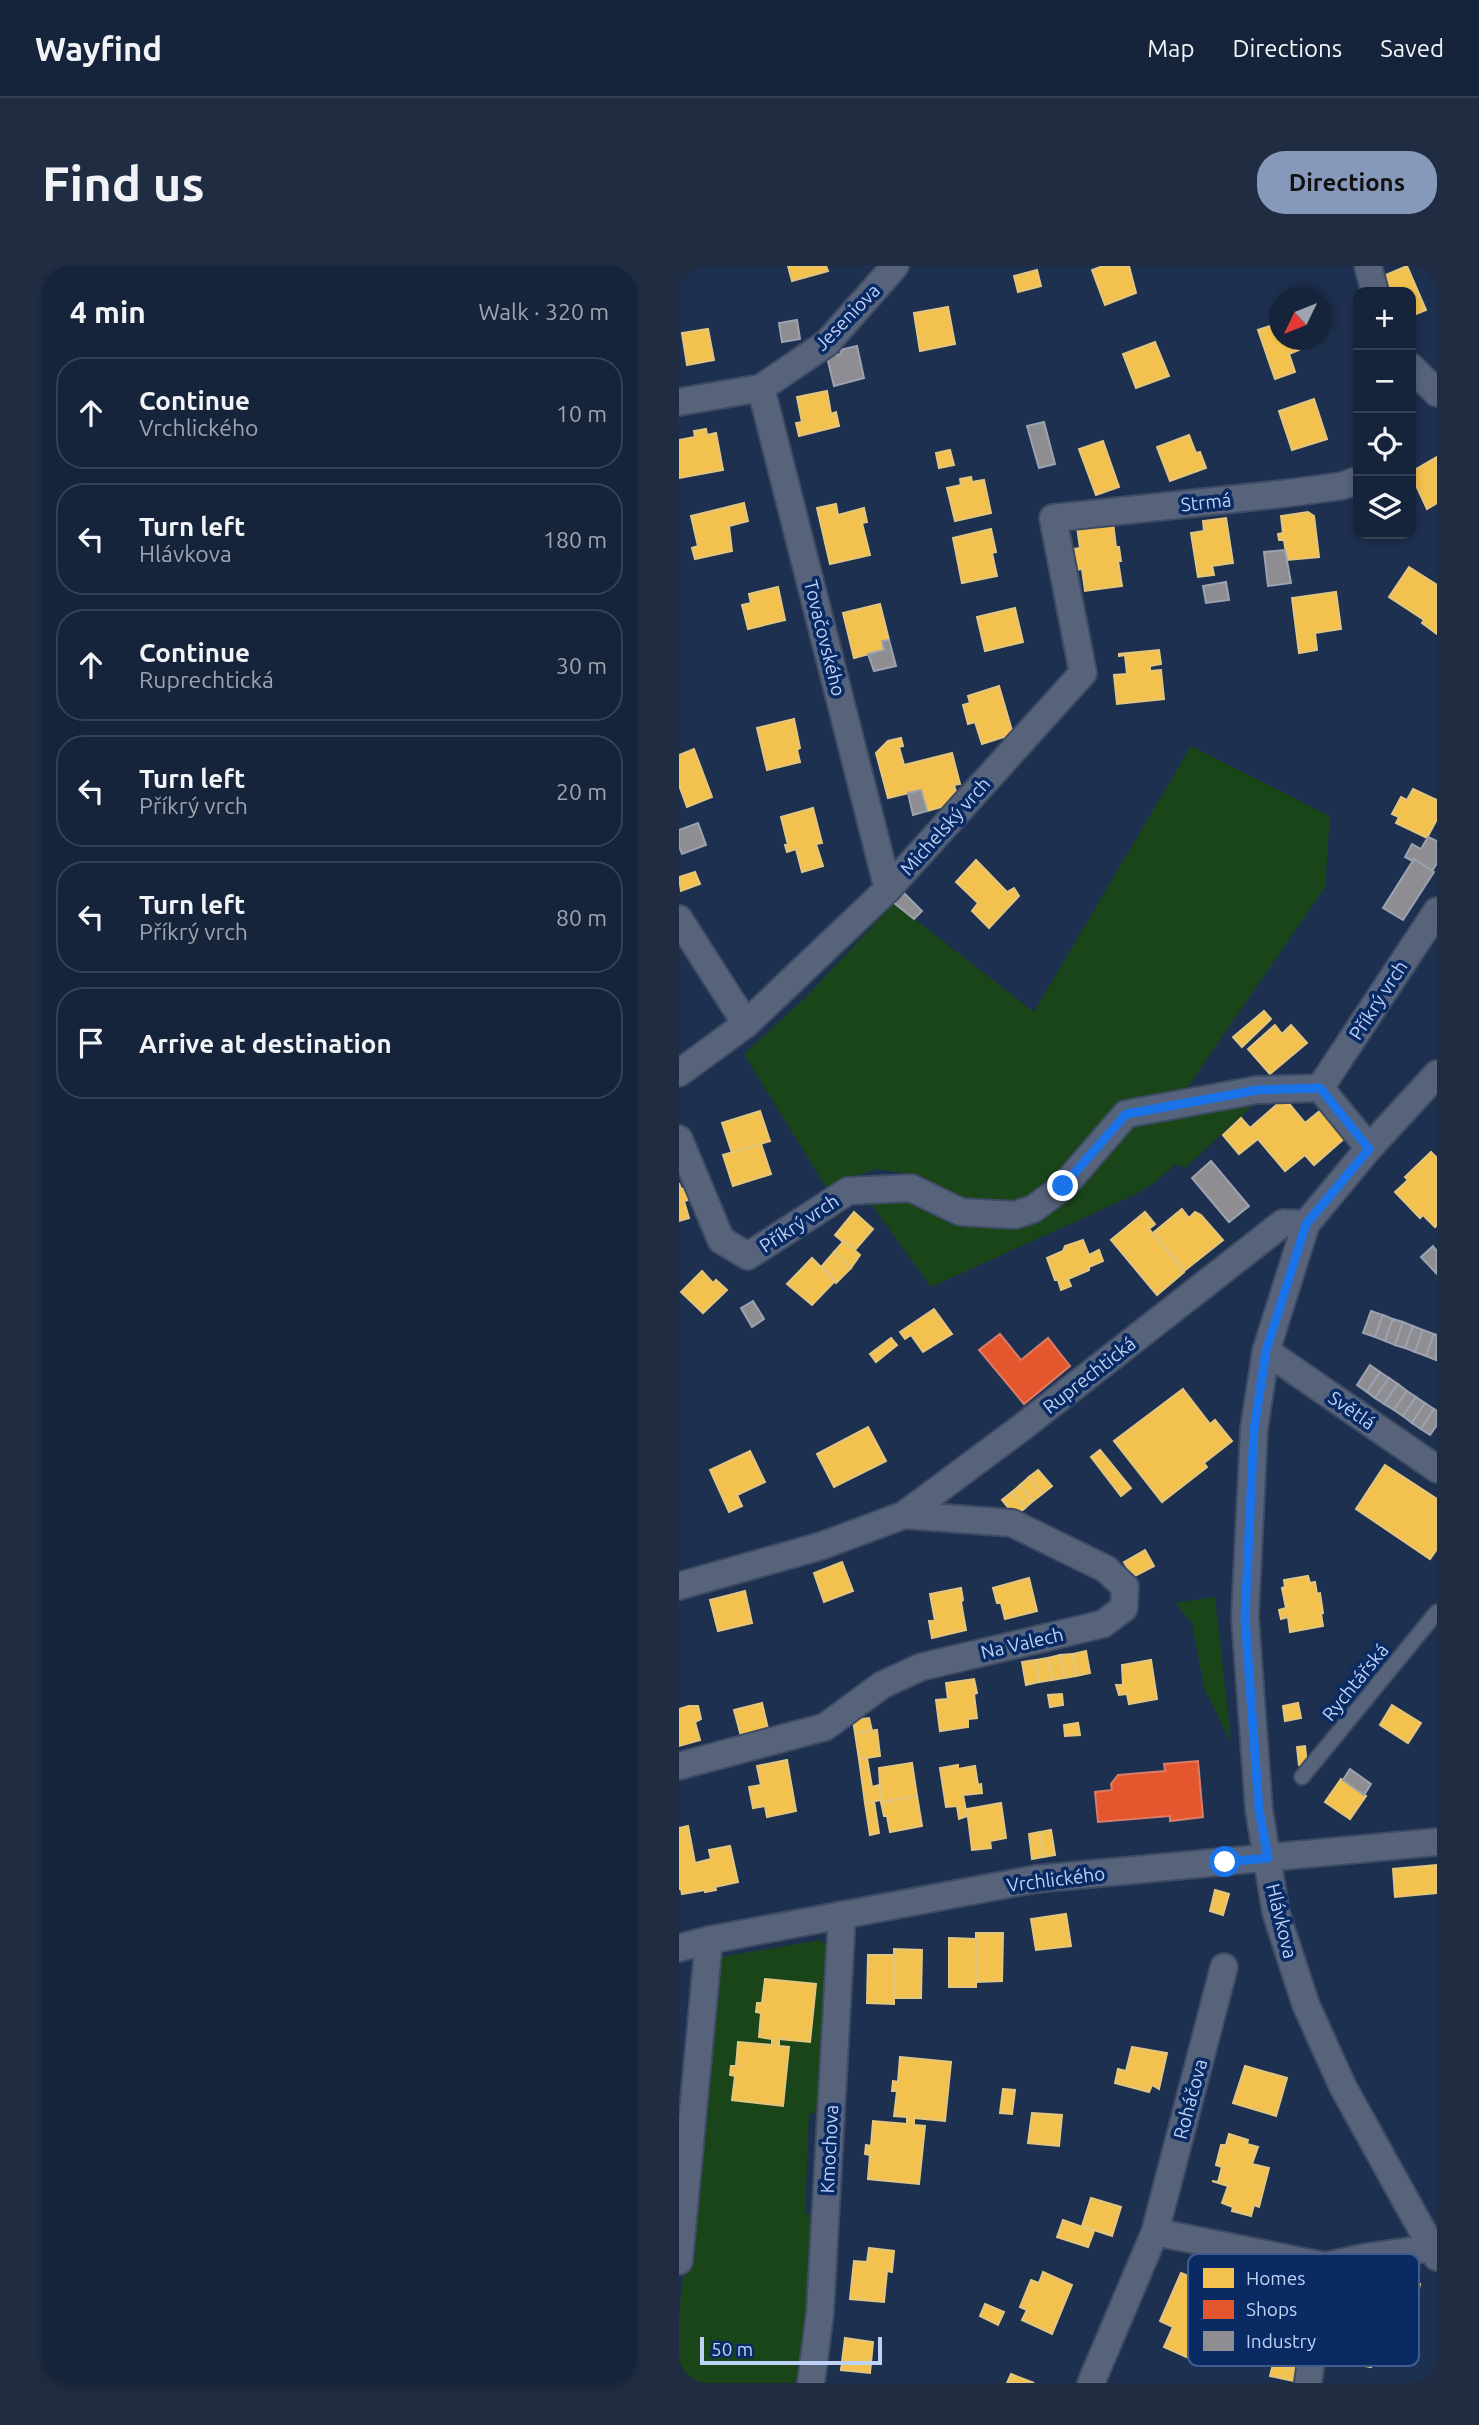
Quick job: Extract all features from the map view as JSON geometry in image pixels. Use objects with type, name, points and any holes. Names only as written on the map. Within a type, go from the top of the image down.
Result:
[{"type":"street","points":[[1368,266],[1374,287]]},
{"type":"street","name":"Jeseniova","points":[[679,402],[761,388],[827,343],[887,270]]},
{"type":"street","points":[[1416,373],[1437,393]]},
{"type":"street","name":"Tovačovského","points":[[761,388],[888,889]]},
{"type":"street","name":"Strmá","points":[[1053,518],[1318,489],[1353,482]]},
{"type":"street","name":"Michelský vrch","points":[[679,1073],[746,1024],[888,889],[1083,673],[1053,518]]},
{"type":"street","name":"Příkrý vrch","points":[[679,1139],[720,1240],[748,1256],[849,1191],[911,1188],[961,1212],[1015,1215],[1033,1209],[1063,1186],[1126,1114],[1257,1090],[1320,1088],[1437,911]]},
{"type":"street","points":[[679,919],[746,1024]]},
{"type":"street","points":[[1306,1224],[1437,1074]]},
{"type":"street","points":[[1320,1088],[1369,1149]]},
{"type":"street","name":"Ruprechtická","points":[[679,1586],[821,1546],[904,1515],[1025,1425],[1283,1223],[1306,1224]]},
{"type":"street","name":"Hlávkova","points":[[1306,1224],[1266,1351],[1254,1429],[1245,1618],[1259,1810],[1276,1913],[1306,2005],[1343,2087],[1434,2253]]},
{"type":"street","name":"Světlá","points":[[1266,1351],[1437,1469]]},
{"type":"street","name":"Na Valech","points":[[679,1766],[825,1727],[882,1685],[921,1667],[1103,1624],[1124,1608],[1125,1587],[1105,1569],[1012,1523],[904,1515]]},
{"type":"street","name":"Vrchlického","points":[[679,1948],[709,1940],[1036,1880],[1437,1842]]},
{"type":"street","name":"Kmochova","points":[[811,2383],[820,2313],[842,1915]]},
{"type":"street","points":[[679,2261],[709,1940]]},
{"type":"street","name":"Roháčova","points":[[1091,2383],[1155,2232],[1224,1967]]},
{"type":"street","points":[[1155,2232],[1265,2254]]},
{"type":"lane","name":"Rychtářská","points":[[1302,1777],[1437,1612]]},
{"type":"green space","points":[[1191,746],[1330,816],[1325,887],[1185,1091],[1137,1100],[1093,1130],[1065,1170],[1020,1200],[977,1205],[909,1174],[876,1169],[853,1177],[829,1192],[744,1054],[808,995],[894,903],[1034,1012]]},
{"type":"green space","points":[[1263,1096],[1185,1168],[1176,1164],[1136,1194],[931,1287],[866,1197],[892,1194],[1012,1219],[1118,1130],[1144,1115]]},
{"type":"green space","points":[[1215,1597],[1231,1742],[1204,1688],[1192,1623],[1175,1603]]},
{"type":"green space","points":[[820,1940],[826,1945],[825,2109],[809,2115],[805,2212],[818,2220],[796,2383],[679,2383],[679,2315],[715,1958]]},
{"type":"building: Homes","points":[[788,266],[826,266],[828,271],[792,281]]},
{"type":"building: Homes","points":[[1103,266],[1129,266],[1136,293],[1105,305],[1092,270]]},
{"type":"building: Homes","points":[[1407,266],[1426,310],[1416,314],[1416,287],[1385,287],[1381,277]]},
{"type":"building: Homes","points":[[1037,270],[1041,286],[1018,292],[1014,276]]},
{"type":"building: Homes","points":[[948,307],[955,344],[920,351],[914,313]]},
{"type":"building: Homes","points":[[1269,326],[1269,350],[1299,350],[1289,354],[1295,372],[1275,379],[1258,330]]},
{"type":"building: Homes","points":[[708,329],[714,360],[687,365],[682,333]]},
{"type":"building: Homes","points":[[1155,342],[1169,376],[1136,388],[1123,354]]},
{"type":"building: Homes","points":[[827,391],[831,414],[836,412],[839,426],[799,436],[796,423],[802,422],[797,397]]},
{"type":"building: Homes","points":[[1314,399],[1327,439],[1292,450],[1279,411]]},
{"type":"building: Homes","points":[[706,429],[707,435],[716,433],[723,470],[679,478],[679,440],[695,437],[694,431]]},
{"type":"building: Homes","points":[[1189,435],[1206,468],[1170,481],[1157,447]]},
{"type":"building: Homes","points":[[1103,441],[1119,487],[1096,495],[1079,449]]},
{"type":"building: Homes","points":[[950,450],[954,465],[939,468],[936,453]]},
{"type":"building: Homes","points":[[1437,457],[1437,503],[1427,509],[1416,485],[1416,469]]},
{"type":"building: Homes","points":[[971,477],[972,482],[984,480],[991,513],[955,521],[947,488],[961,485],[960,479]]},
{"type":"building: Homes","points":[[744,503],[748,521],[729,526],[732,551],[695,559],[692,548],[698,546],[691,516]]},
{"type":"building: Homes","points":[[836,504],[838,515],[864,508],[867,522],[862,523],[870,555],[830,564],[817,508]]},
{"type":"building: Homes","points":[[1308,512],[1314,516],[1319,557],[1287,560],[1284,540],[1279,540],[1278,534],[1283,533],[1281,516]]},
{"type":"building: Homes","points":[[1226,518],[1233,563],[1212,566],[1214,575],[1198,577],[1191,533],[1204,531],[1203,521]]},
{"type":"building: Homes","points":[[1113,522],[1121,561],[1118,561],[1122,586],[1085,591],[1082,569],[1075,570],[1073,549],[1080,548],[1077,527]]},
{"type":"building: Homes","points":[[991,529],[997,576],[962,583],[953,538]]},
{"type":"building: Homes","points":[[1409,567],[1437,585],[1437,634],[1422,623],[1424,620],[1389,597]]},
{"type":"building: Homes","points":[[778,587],[785,620],[748,629],[742,605],[751,603],[749,594]]},
{"type":"building: Homes","points":[[1336,592],[1341,629],[1315,633],[1317,650],[1299,653],[1292,598]]},
{"type":"building: Homes","points":[[880,604],[889,640],[882,641],[884,650],[854,658],[843,613]]},
{"type":"building: Homes","points":[[1015,608],[1023,642],[985,651],[977,617]]},
{"type":"building: Homes","points":[[1159,650],[1161,664],[1150,666],[1150,671],[1161,670],[1164,699],[1117,704],[1114,675],[1127,674],[1125,655],[1119,654]]},
{"type":"building: Homes","points":[[999,686],[1013,734],[982,744],[975,722],[968,724],[963,705],[970,703],[968,696]]},
{"type":"building: Homes","points":[[794,719],[800,762],[767,770],[757,728]]},
{"type":"building: Homes","points":[[901,738],[903,746],[899,747],[904,765],[952,753],[960,784],[954,785],[958,798],[952,804],[927,811],[921,790],[888,798],[876,753],[888,741]]},
{"type":"building: Homes","points":[[694,749],[712,797],[687,807],[679,785],[679,755]]},
{"type":"building: Homes","points":[[1413,789],[1437,800],[1437,819],[1427,838],[1396,823],[1399,817],[1392,814],[1401,797],[1407,800]]},
{"type":"building: Homes","points":[[813,808],[822,843],[816,844],[823,866],[802,872],[796,849],[787,852],[785,845],[788,845],[781,817]]},
{"type":"building: Homes","points":[[976,860],[1007,892],[1014,888],[1019,896],[989,928],[972,911],[978,903],[956,882]]},
{"type":"building: Homes","points":[[695,872],[700,884],[681,891],[679,877]]},
{"type":"building: Homes","points":[[1264,1011],[1271,1019],[1242,1047],[1233,1037]]},
{"type":"building: Homes","points":[[1275,1025],[1282,1034],[1291,1025],[1307,1043],[1270,1074],[1248,1049]]},
{"type":"building: Homes","points":[[1282,1100],[1286,1100],[1305,1123],[1321,1110],[1345,1138],[1314,1165],[1305,1155],[1285,1171],[1258,1139],[1239,1154],[1223,1135],[1241,1118],[1250,1128]]},
{"type":"building: Homes","points":[[760,1111],[770,1141],[732,1153],[722,1123]]},
{"type":"building: Homes","points":[[761,1144],[771,1174],[733,1186],[723,1155]]},
{"type":"building: Homes","points":[[1431,1152],[1437,1158],[1435,1227],[1423,1215],[1420,1218],[1395,1192],[1408,1180],[1405,1177]]},
{"type":"building: Homes","points":[[679,1183],[681,1189],[685,1188],[688,1200],[684,1201],[689,1218],[679,1221]]},
{"type":"building: Homes","points":[[1182,1209],[1189,1218],[1195,1212],[1201,1215],[1223,1240],[1184,1271],[1153,1233]]},
{"type":"building: Homes","points":[[854,1212],[873,1229],[854,1251],[835,1235]]},
{"type":"building: Homes","points":[[1145,1212],[1155,1224],[1149,1229],[1184,1272],[1157,1295],[1111,1240]]},
{"type":"building: Homes","points":[[1083,1240],[1089,1255],[1099,1250],[1103,1261],[1068,1279],[1071,1286],[1061,1290],[1047,1258],[1063,1251],[1065,1246]]},
{"type":"building: Homes","points":[[844,1241],[860,1255],[851,1268],[834,1252]]},
{"type":"building: Homes","points":[[834,1252],[851,1268],[836,1283],[822,1266]]},
{"type":"building: Homes","points":[[812,1258],[835,1281],[812,1305],[787,1284]]},
{"type":"building: Homes","points":[[702,1271],[713,1283],[716,1280],[727,1290],[703,1313],[681,1292]]},
{"type":"building: Homes","points":[[934,1309],[952,1334],[923,1352],[911,1335],[905,1339],[900,1332]]},
{"type":"building: Homes","points":[[891,1338],[897,1345],[876,1362],[870,1354]]},
{"type":"building: Homes","points":[[1183,1389],[1210,1424],[1215,1420],[1232,1441],[1204,1463],[1207,1467],[1162,1502],[1114,1441]]},
{"type":"building: Homes","points":[[868,1427],[886,1461],[834,1487],[817,1454]]},
{"type":"building: Homes","points":[[1100,1450],[1131,1488],[1121,1496],[1091,1457]]},
{"type":"building: Homes","points":[[750,1451],[765,1482],[737,1495],[742,1506],[729,1512],[710,1470]]},
{"type":"building: Homes","points":[[1385,1465],[1437,1499],[1437,1549],[1430,1559],[1356,1509]]},
{"type":"building: Homes","points":[[1038,1470],[1052,1486],[1042,1494],[1029,1477]]},
{"type":"building: Homes","points":[[1029,1477],[1042,1494],[1033,1501],[1020,1485]]},
{"type":"building: Homes","points":[[1020,1485],[1033,1501],[1025,1508],[1012,1492]]},
{"type":"building: Homes","points":[[1012,1492],[1025,1508],[1015,1516],[1002,1500]]},
{"type":"building: Homes","points":[[1145,1550],[1154,1566],[1133,1577],[1124,1562]]},
{"type":"building: Homes","points":[[842,1562],[853,1591],[824,1602],[814,1573]]},
{"type":"building: Homes","points":[[1308,1576],[1310,1583],[1315,1582],[1317,1594],[1320,1593],[1323,1626],[1290,1632],[1288,1617],[1281,1619],[1279,1610],[1286,1608],[1282,1588],[1285,1587],[1284,1580]]},
{"type":"building: Homes","points":[[1029,1578],[1037,1611],[1005,1619],[993,1588]]},
{"type":"building: Homes","points":[[961,1588],[966,1630],[932,1638],[929,1621],[935,1621],[930,1594]]},
{"type":"building: Homes","points":[[745,1591],[752,1623],[718,1631],[710,1600]]},
{"type":"building: Homes","points":[[1086,1651],[1090,1673],[1076,1676],[1073,1654]]},
{"type":"building: Homes","points":[[1073,1654],[1076,1676],[1064,1678],[1060,1655]]},
{"type":"building: Homes","points":[[1060,1655],[1064,1678],[1052,1680],[1048,1658]]},
{"type":"building: Homes","points":[[1048,1658],[1052,1680],[1039,1682],[1036,1660]]},
{"type":"building: Homes","points":[[1036,1660],[1039,1682],[1026,1685],[1022,1662]]},
{"type":"building: Homes","points":[[1151,1660],[1157,1699],[1129,1704],[1127,1694],[1119,1695],[1116,1685],[1123,1685],[1122,1665]]},
{"type":"building: Homes","points":[[974,1679],[977,1718],[968,1719],[968,1727],[940,1731],[936,1700],[948,1699],[946,1683]]},
{"type":"building: Homes","points":[[1062,1694],[1063,1705],[1050,1707],[1048,1695]]},
{"type":"building: Homes","points":[[762,1703],[769,1733],[742,1740],[734,1710]]},
{"type":"building: Homes","points":[[1298,1703],[1301,1718],[1285,1721],[1283,1706]]},
{"type":"building: Homes","points":[[1392,1705],[1421,1723],[1408,1743],[1380,1725]]},
{"type":"building: Homes","points":[[698,1706],[701,1719],[695,1722],[700,1740],[679,1746],[679,1709]]},
{"type":"building: Homes","points":[[869,1718],[872,1731],[855,1733],[853,1720]]},
{"type":"building: Homes","points":[[1078,1723],[1080,1735],[1065,1736],[1064,1725]]},
{"type":"building: Homes","points":[[877,1730],[880,1756],[859,1759],[855,1733]]},
{"type":"building: Homes","points":[[1305,1746],[1307,1765],[1299,1765],[1297,1747]]},
{"type":"building: Homes","points":[[867,1758],[872,1787],[879,1785],[881,1800],[865,1803],[859,1759]]},
{"type":"building: Homes","points":[[787,1760],[796,1811],[767,1817],[765,1806],[753,1808],[749,1787],[761,1785],[757,1766]]},
{"type":"building: Homes","points":[[912,1763],[917,1796],[881,1802],[879,1768]]},
{"type":"building: Homes","points":[[958,1765],[958,1769],[975,1766],[982,1793],[963,1795],[967,1816],[959,1819],[957,1806],[946,1807],[940,1768]]},
{"type":"building: Homes","points":[[1341,1779],[1366,1796],[1350,1819],[1325,1802]]},
{"type":"building: Homes","points":[[917,1796],[922,1826],[890,1832],[881,1802]]},
{"type":"building: Homes","points":[[874,1801],[879,1833],[870,1835],[865,1803]]},
{"type":"building: Homes","points":[[1001,1803],[1006,1838],[990,1841],[991,1848],[972,1850],[967,1809]]},
{"type":"building: Homes","points":[[688,1826],[695,1863],[711,1859],[709,1850],[730,1846],[738,1882],[715,1887],[716,1890],[682,1894],[679,1889],[679,1828]]},
{"type":"building: Homes","points":[[1051,1830],[1055,1855],[1043,1857],[1040,1832]]},
{"type":"building: Homes","points":[[1040,1832],[1043,1857],[1032,1859],[1029,1834]]},
{"type":"building: Homes","points":[[1437,1865],[1437,1893],[1395,1897],[1393,1869]]},
{"type":"building: Homes","points":[[1215,1890],[1229,1894],[1223,1915],[1210,1911]]},
{"type":"building: Homes","points":[[1066,1914],[1071,1946],[1036,1950],[1031,1919]]},
{"type":"building: Homes","points":[[976,1933],[1003,1933],[1002,1981],[976,1982]]},
{"type":"building: Homes","points":[[949,1938],[976,1939],[976,1987],[949,1987]]},
{"type":"building: Homes","points":[[894,1949],[922,1950],[921,1998],[895,1998]]},
{"type":"building: Homes","points":[[868,1955],[894,1955],[894,2004],[867,2003]]},
{"type":"building: Homes","points":[[765,1979],[816,1984],[810,2042],[779,2039],[779,2046],[789,2047],[783,2106],[732,2100],[735,2076],[730,2075],[731,2066],[736,2066],[738,2042],[772,2045],[772,2039],[759,2037],[761,2013],[756,2012],[757,2003],[762,2003]]},
{"type":"building: Homes","points":[[1132,2047],[1167,2053],[1159,2089],[1152,2085],[1149,2092],[1115,2083],[1118,2069],[1126,2071]]},
{"type":"building: Homes","points":[[900,2057],[951,2062],[945,2121],[914,2118],[914,2125],[925,2126],[919,2184],[868,2179],[870,2155],[865,2154],[866,2145],[871,2146],[873,2121],[907,2124],[907,2117],[894,2116],[897,2091],[892,2091],[893,2081],[898,2082]]},
{"type":"building: Homes","points":[[1245,2066],[1287,2078],[1276,2116],[1233,2103]]},
{"type":"building: Homes","points":[[1003,2089],[1015,2090],[1012,2114],[1000,2113]]},
{"type":"building: Homes","points":[[1032,2113],[1062,2115],[1059,2146],[1028,2143]]},
{"type":"building: Homes","points":[[1229,2134],[1248,2140],[1247,2144],[1258,2147],[1252,2164],[1269,2168],[1259,2207],[1254,2205],[1251,2216],[1232,2211],[1233,2207],[1222,2203],[1228,2186],[1212,2181],[1218,2182],[1222,2167],[1216,2165],[1221,2145],[1226,2145]]},
{"type":"building: Homes","points":[[1091,2198],[1121,2207],[1112,2236],[1082,2226]]},
{"type":"building: Homes","points":[[1063,2220],[1094,2231],[1088,2247],[1057,2237]]},
{"type":"building: Homes","points":[[869,2248],[894,2251],[892,2272],[887,2271],[884,2302],[850,2299],[854,2261],[867,2262]]},
{"type":"building: Homes","points":[[1043,2272],[1072,2285],[1052,2334],[1022,2320],[1027,2310],[1020,2307],[1031,2280],[1039,2283]]},
{"type":"building: Homes","points":[[1181,2273],[1188,2276],[1188,2358],[1164,2347],[1173,2327],[1160,2321]]},
{"type":"building: Homes","points":[[985,2304],[1004,2312],[998,2325],[980,2316]]},
{"type":"building: Homes","points":[[845,2338],[873,2342],[870,2373],[841,2370]]},
{"type":"building: Homes","points":[[1272,2366],[1296,2370],[1294,2381],[1270,2376]]},
{"type":"building: Homes","points":[[1281,2366],[1297,2366],[1296,2370]]},
{"type":"building: Homes","points":[[1011,2374],[1034,2383],[1007,2383]]},
{"type":"building: Shops","points":[[1000,1334],[1021,1360],[1048,1338],[1070,1366],[1024,1404],[979,1350]]},
{"type":"building: Shops","points":[[1198,1761],[1203,1817],[1170,1821],[1170,1816],[1098,1822],[1095,1792],[1112,1790],[1111,1784],[1118,1775],[1165,1771],[1164,1764]]},
{"type":"building: Industry","points":[[797,320],[800,339],[782,342],[779,323]]},
{"type":"building: Industry","points":[[857,346],[864,378],[834,386],[827,357]]},
{"type":"building: Industry","points":[[1044,422],[1055,464],[1039,468],[1027,426]]},
{"type":"building: Industry","points":[[1285,550],[1291,583],[1268,586],[1264,552]]},
{"type":"building: Industry","points":[[1226,582],[1229,600],[1206,603],[1203,586]]},
{"type":"building: Industry","points":[[889,640],[896,666],[874,671],[868,654],[884,650],[882,641]]},
{"type":"building: Industry","points":[[921,790],[927,811],[913,815],[908,793]]},
{"type":"building: Industry","points":[[698,823],[706,845],[682,854],[679,830]]},
{"type":"building: Industry","points":[[1428,837],[1437,841],[1437,863],[1432,871],[1405,857],[1412,844],[1421,849]]},
{"type":"building: Industry","points":[[1414,859],[1434,872],[1403,920],[1383,908]]},
{"type":"building: Industry","points":[[904,893],[922,911],[914,919],[894,903]]},
{"type":"building: Industry","points":[[1211,1161],[1249,1206],[1229,1222],[1192,1178]]},
{"type":"building: Industry","points":[[1433,1246],[1437,1251],[1436,1273],[1421,1257]]},
{"type":"building: Industry","points":[[753,1301],[764,1319],[752,1327],[741,1308]]},
{"type":"building: Industry","points":[[1371,1311],[1383,1315],[1375,1337],[1363,1333]]},
{"type":"building: Industry","points":[[1383,1315],[1393,1319],[1385,1341],[1375,1337]]},
{"type":"building: Industry","points":[[1393,1319],[1403,1322],[1395,1345],[1385,1341]]},
{"type":"building: Industry","points":[[1403,1322],[1413,1326],[1405,1348],[1395,1345]]},
{"type":"building: Industry","points":[[1413,1326],[1423,1330],[1415,1352],[1405,1348]]},
{"type":"building: Industry","points":[[1423,1330],[1434,1334],[1426,1356],[1415,1352]]},
{"type":"building: Industry","points":[[1434,1334],[1437,1335],[1436,1360],[1426,1356]]},
{"type":"building: Industry","points":[[1370,1365],[1380,1372],[1367,1392],[1357,1385]]},
{"type":"building: Industry","points":[[1380,1372],[1389,1378],[1375,1398],[1367,1392]]},
{"type":"building: Industry","points":[[1389,1378],[1398,1384],[1384,1404],[1375,1398]]},
{"type":"building: Industry","points":[[1398,1384],[1407,1391],[1394,1410],[1384,1404]]},
{"type":"building: Industry","points":[[1407,1391],[1416,1397],[1403,1416],[1394,1410]]},
{"type":"building: Industry","points":[[1416,1397],[1425,1403],[1412,1423],[1403,1416]]},
{"type":"building: Industry","points":[[1425,1403],[1434,1409],[1421,1429],[1412,1423]]},
{"type":"building: Industry","points":[[1434,1409],[1437,1411],[1437,1425],[1430,1435],[1421,1429]]},
{"type":"building: Industry","points":[[1350,1769],[1371,1784],[1364,1795],[1343,1780]]},
{"type":"route","points":[[1063,1186],[1126,1114],[1257,1090],[1320,1088],[1369,1149],[1306,1224],[1266,1351],[1254,1429],[1245,1618],[1259,1810],[1268,1858],[1225,1862]]}]
